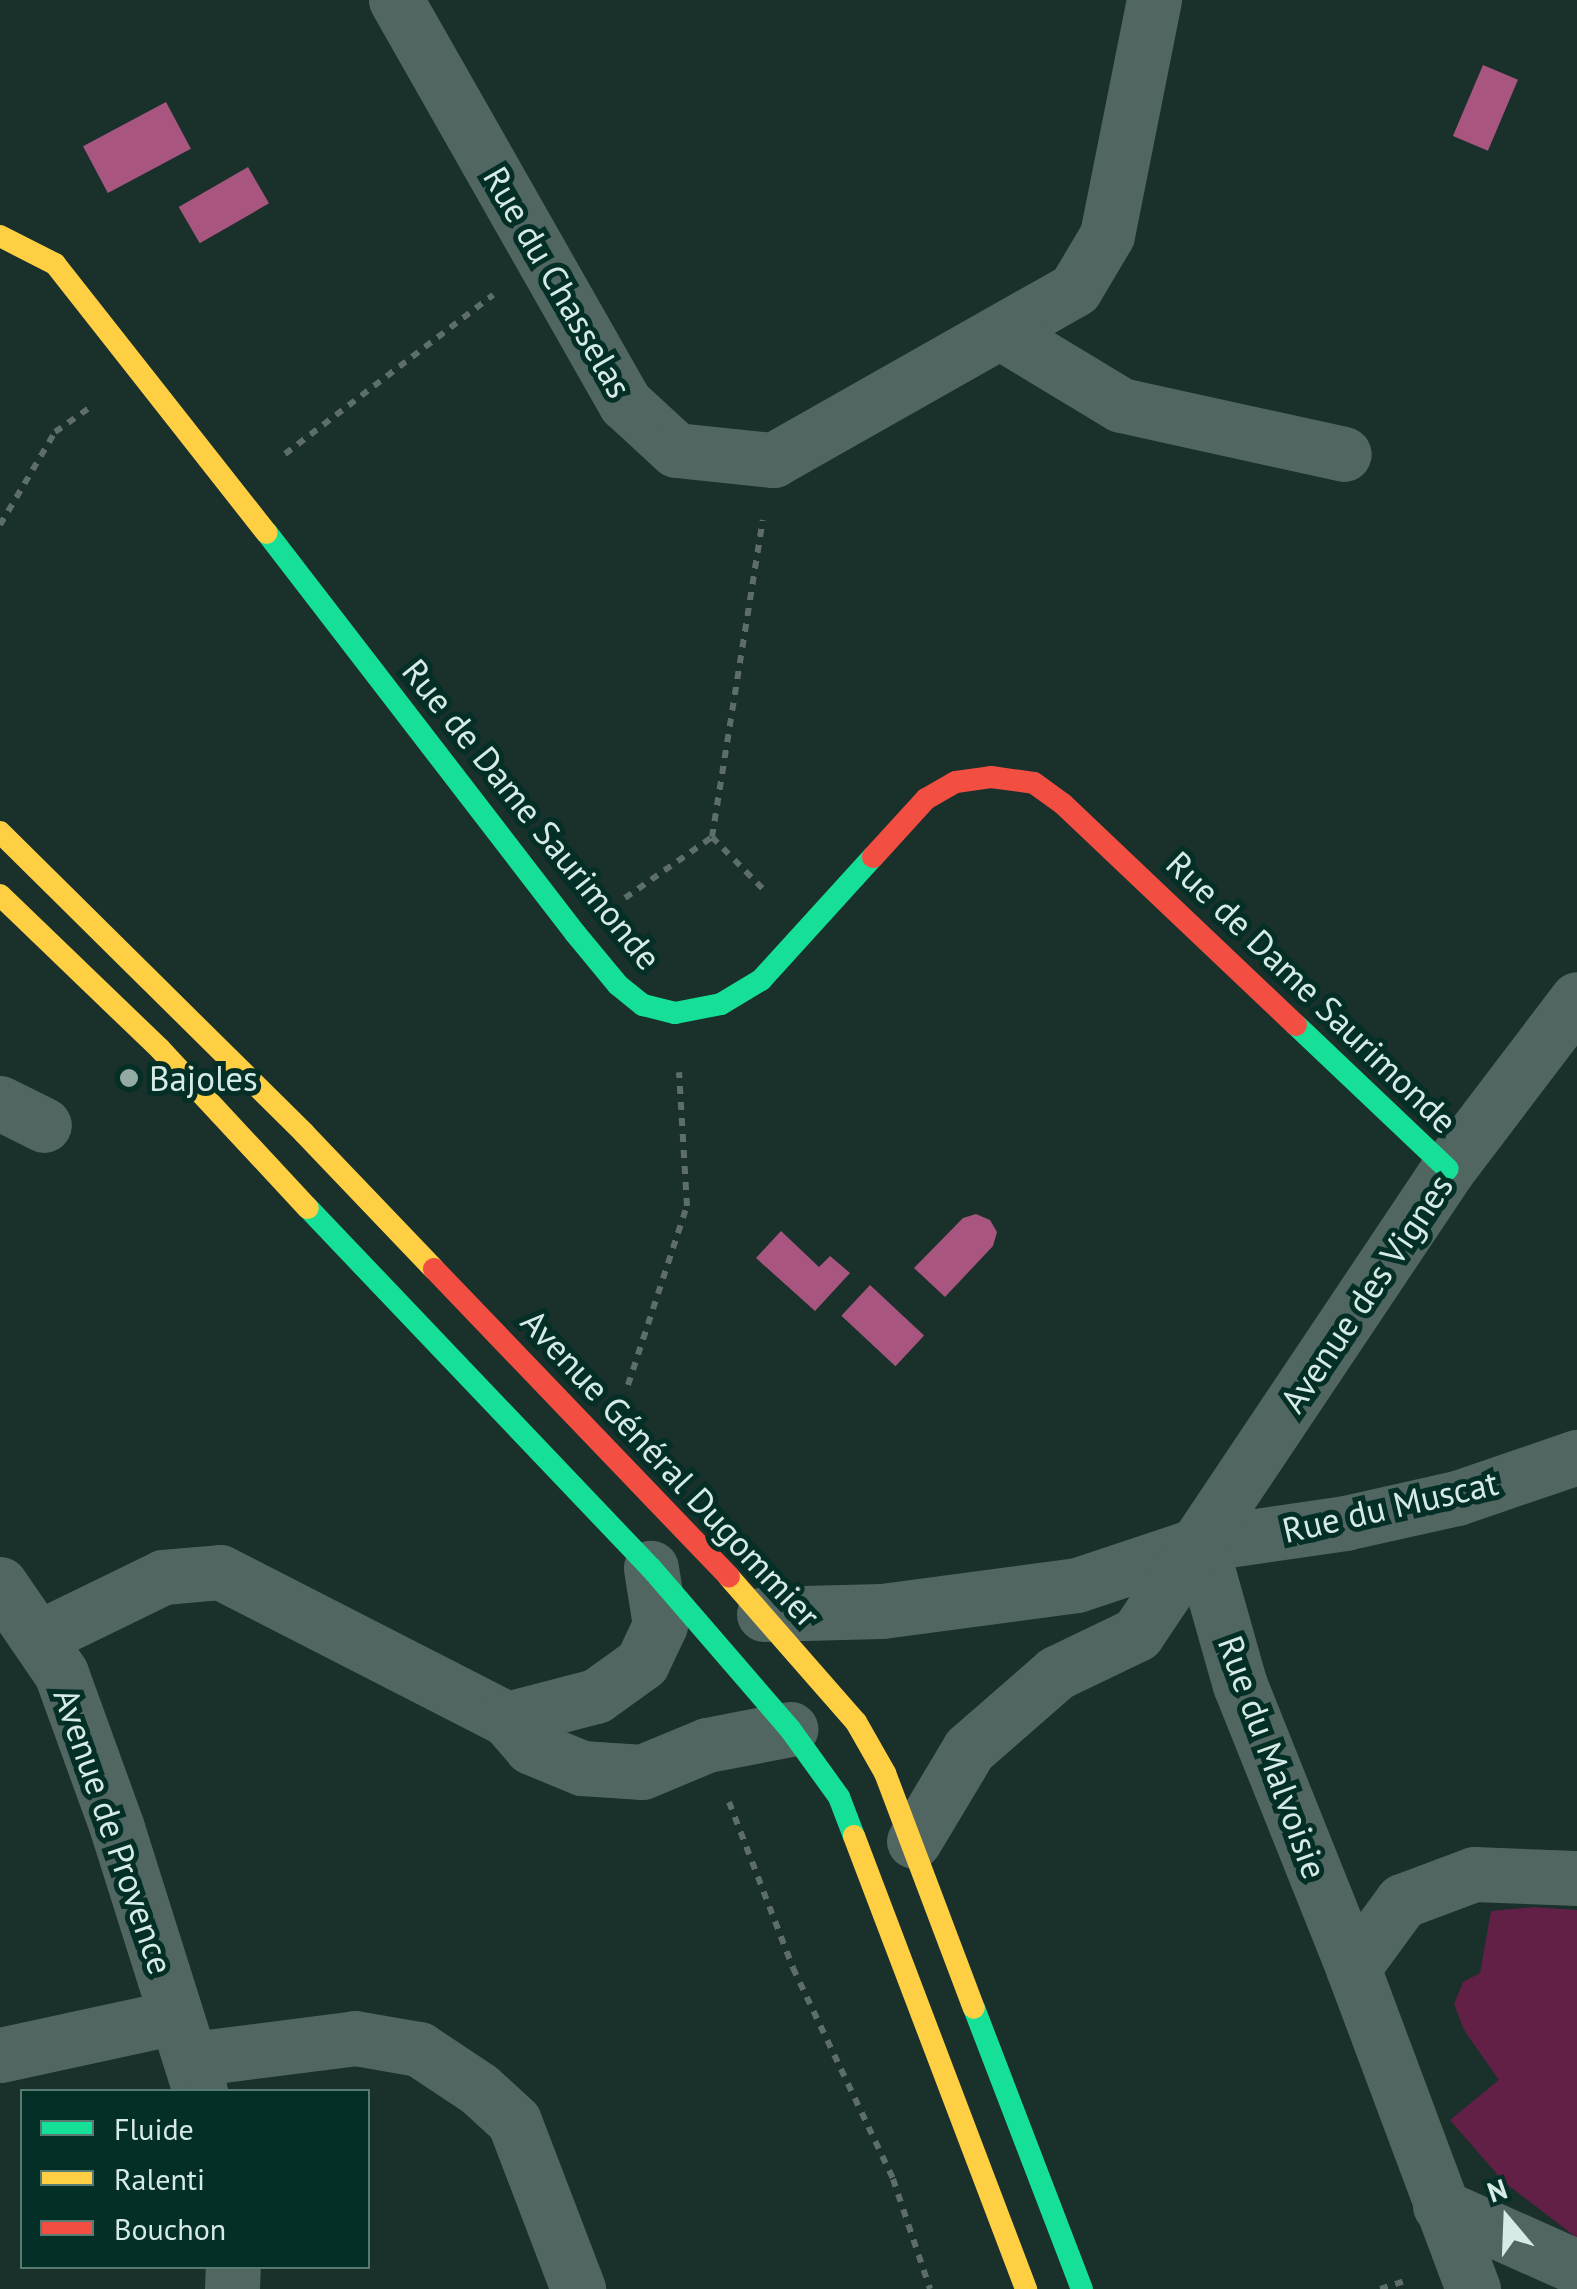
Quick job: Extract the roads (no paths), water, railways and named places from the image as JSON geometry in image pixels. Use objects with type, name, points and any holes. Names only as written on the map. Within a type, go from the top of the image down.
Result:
[{"type":"main road","name":"Rue de Dame Saurimonde","points":[[0,236],[55,264],[142,370],[575,933],[618,985],[642,1005],[674,1013],[721,1004],[761,980],[926,799],[956,782],[990,776],[1034,783],[1063,804],[1448,1169]]},
{"type":"main road","name":"Avenue Général Dugommier","points":[[0,832],[193,1018],[607,1448],[764,1614],[856,1722],[885,1773],[914,1841],[992,2062],[1082,2289]]},
{"type":"main road","points":[[0,895],[160,1049],[449,1360],[650,1568],[790,1729],[838,1797],[861,1850],[1026,2289]]},
{"type":"street","name":"Rue du Chasselas","points":[[396,0],[625,404],[676,450],[773,460],[1000,332]]},
{"type":"street","points":[[1154,0],[1107,235],[1075,289],[1000,332],[1121,405],[1344,454]]},
{"type":"street","name":"Avenue des Vignes","points":[[914,1841],[969,1749],[1056,1674],[1137,1634],[1448,1169],[1577,1000]]},
{"type":"street","name":"Rue du Muscat","points":[[1200,1544],[1345,1523],[1456,1498],[1577,1457]]},
{"type":"street","points":[[764,1614],[882,1611],[1076,1585],[1200,1544]]},
{"type":"street","name":"Rue du Malvoisie","points":[[1200,1544],[1240,1685],[1353,1968],[1473,2289]]},
{"type":"street","points":[[507,1719],[596,1696],[642,1662],[660,1624],[650,1568]]},
{"type":"street","points":[[40,1637],[163,1577],[220,1572],[507,1719],[531,1747],[582,1768],[642,1772],[707,1745],[790,1729]]},
{"type":"street","name":"Avenue de Provence","points":[[0,1584],[40,1637],[61,1673],[117,1828],[189,2056]]},
{"type":"street","points":[[1353,1968],[1402,1901],[1474,1874],[1577,1878]]},
{"type":"street","points":[[0,2055],[189,2056],[355,2038],[419,2049],[479,2089],[514,2121],[578,2289]]},
{"type":"street","points":[[1440,2206],[1577,2267]]},
{"type":"place","name":"Bajoles","points":[[129,1078]]}]
